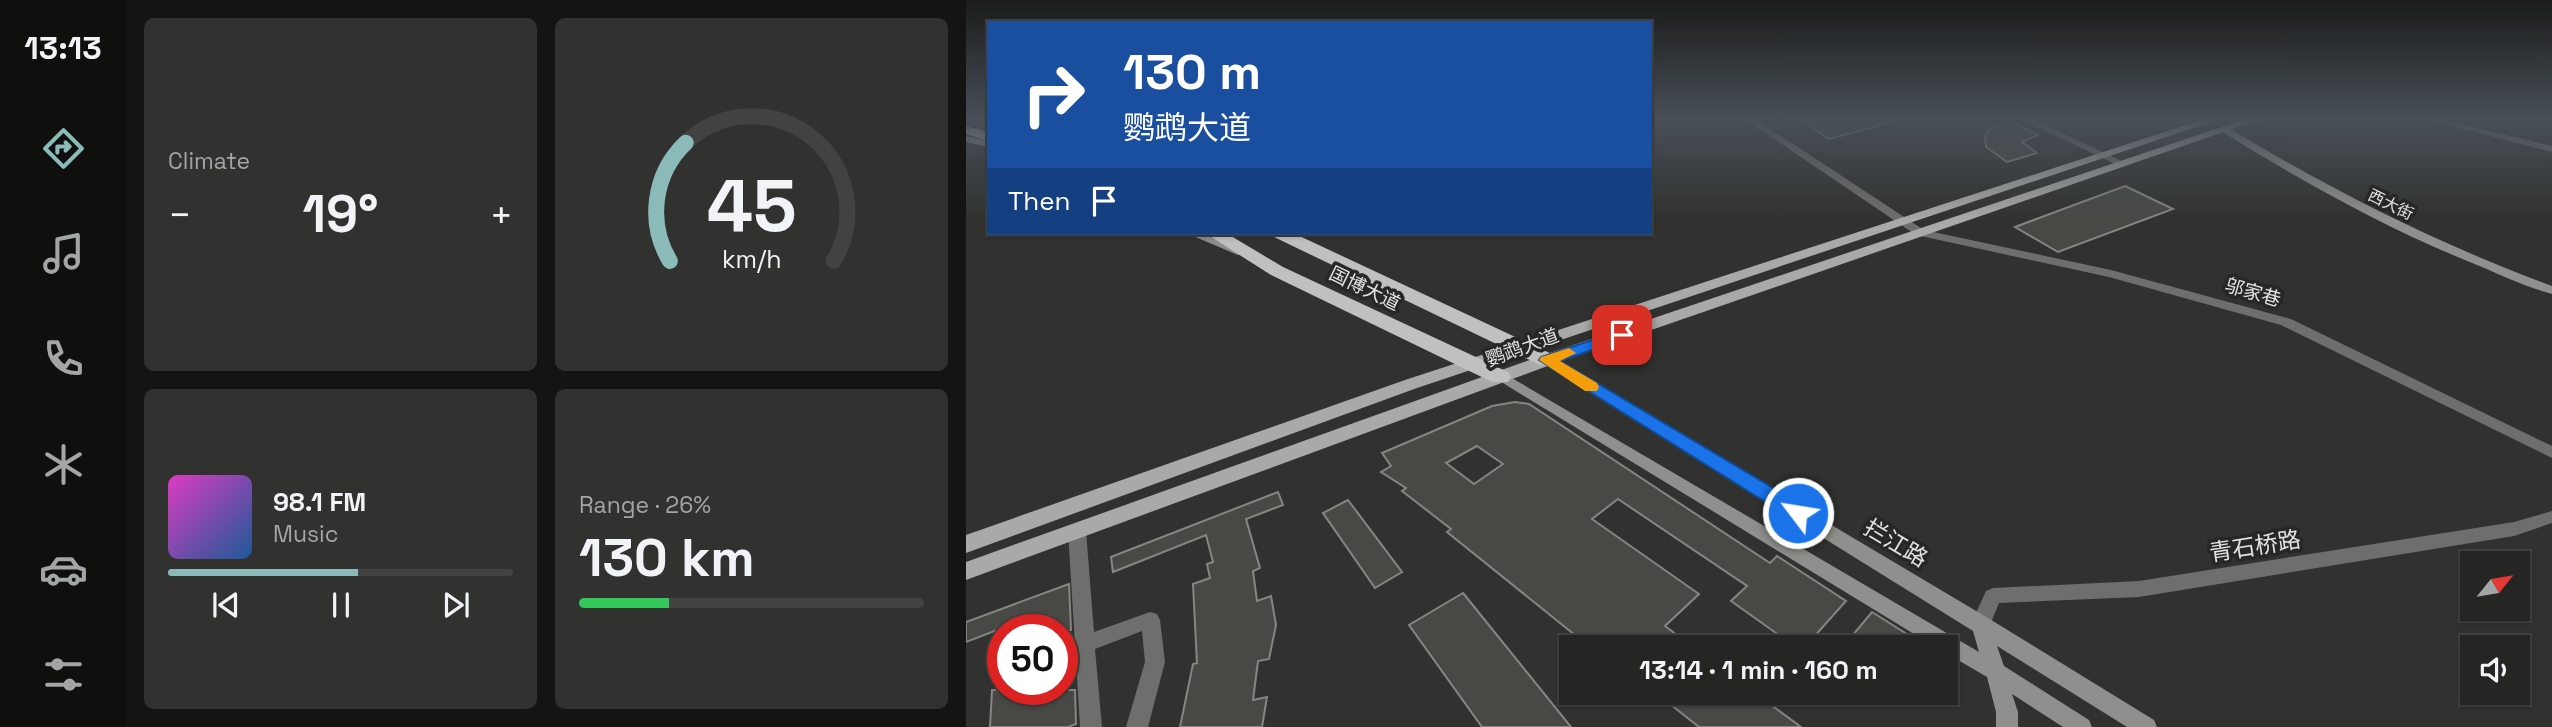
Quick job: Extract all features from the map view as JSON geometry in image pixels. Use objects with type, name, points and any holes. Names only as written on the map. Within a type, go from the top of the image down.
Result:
[{"type":"highway","name":"国博大道","points":[[1217,235],[1259,260],[1500,377]]},
{"type":"highway","name":"国博大道","points":[[1284,235],[1547,360]]},
{"type":"main road","name":"鹦鹉大道","points":[[966,544],[1471,364],[2111,153]]},
{"type":"main road","name":"鹦鹉大道","points":[[966,571],[1547,360],[2150,153]]},
{"type":"main road","name":"西大街","points":[[2263,153],[2294,173],[2400,227],[2519,278],[2552,289]]},
{"type":"main road","points":[[1197,235],[1259,260]]},
{"type":"main road","name":"拦江路","points":[[1547,360],[2146,727]]},
{"type":"main road","points":[[1500,377],[1994,671],[2081,727]]},
{"type":"main road","points":[[1981,624],[2007,712],[2007,727]]},
{"type":"street","points":[[1802,153],[1920,233]]},
{"type":"street","points":[[2099,153],[2123,164]]},
{"type":"street","name":"邬家巷","points":[[1920,233],[2111,274],[2286,322],[2552,453]]},
{"type":"street","name":"青石桥路","points":[[1981,624],[1993,596],[2139,589],[2514,529],[2552,517]]},
{"type":"street","points":[[1077,531],[1091,727]]},
{"type":"street","points":[[1086,644],[1150,620],[1155,662],[1138,727]]},
{"type":"building","points":[[1994,153],[2037,153],[2007,162]]},
{"type":"building","points":[[2125,186],[2173,209],[2058,252],[2015,227]]},
{"type":"building","points":[[1515,402],[1529,404],[1770,563],[1777,556],[1846,601],[1816,635],[1779,635],[1731,601],[1747,586],[1618,499],[1592,519],[1699,594],[1665,626],[1677,635],[1575,635],[1447,532],[1451,529],[1402,491],[1406,488],[1381,472],[1391,466],[1382,453],[1492,406]],"holes":[[[1477,446],[1503,464],[1474,484],[1446,463]]]},
{"type":"building","points":[[1278,492],[1283,505],[1246,519],[1260,568],[1253,571],[1257,601],[1271,596],[1276,625],[1269,659],[1258,661],[1253,700],[1267,697],[1262,727],[1180,727],[1193,664],[1197,663],[1193,584],[1210,578],[1207,564],[1213,562],[1206,535],[1113,572],[1111,557]]},
{"type":"building","points":[[1348,500],[1402,572],[1375,588],[1323,513]]},
{"type":"building","points":[[1069,584],[1070,614],[988,614]]},
{"type":"building","points":[[1463,593],[1571,727],[1482,727],[1409,625]]},
{"type":"building","points":[[1872,612],[1908,635],[1853,635]]},
{"type":"building","points":[[987,614],[987,634],[966,642],[966,622]]},
{"type":"building","points":[[991,705],[1075,705],[1076,724],[1068,727],[990,727]]},
{"type":"building","points":[[1671,705],[1771,705],[1801,727],[1699,727]]},
{"type":"slow traffic","points":[[1569,353],[1547,360],[1591,387]]},
{"type":"route","points":[[1622,335],[1547,360],[1798,513]]}]
